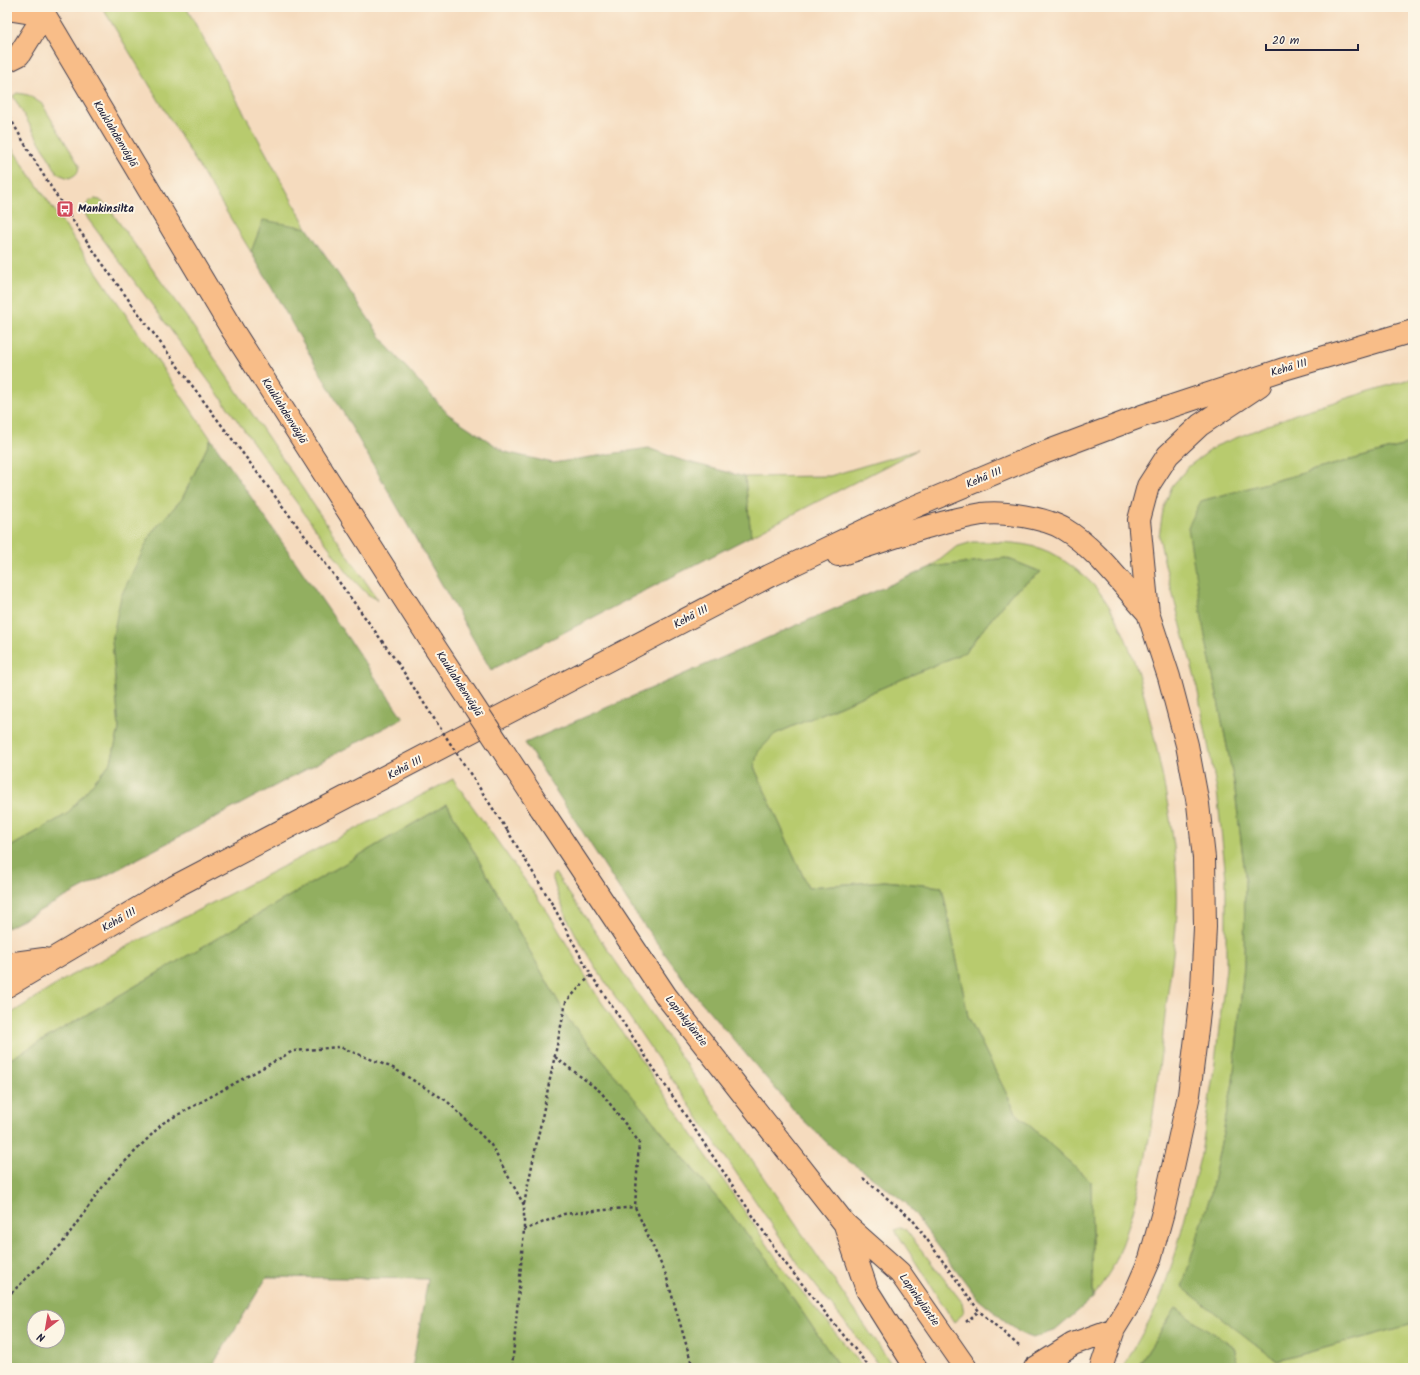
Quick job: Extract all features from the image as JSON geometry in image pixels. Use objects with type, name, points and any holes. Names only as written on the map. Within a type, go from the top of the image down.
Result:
[{"type":"main road","points":[[7,9],[42,11],[19,55],[7,61]]},
{"type":"main road","name":"Kauklahdenväylä","points":[[42,11],[233,331],[431,641],[540,807]]},
{"type":"main road","name":"Kehä III","points":[[7,986],[174,887],[769,576],[907,510],[1033,457],[1142,416],[1284,369],[1413,331]]},
{"type":"main road","points":[[1101,1368],[1114,1329],[1133,1298],[1150,1259],[1163,1212],[1189,1096],[1202,988],[1205,927],[1204,858],[1195,789],[1187,745],[1169,677],[1148,613],[1139,520],[1148,486],[1168,455],[1200,425],[1284,369]]},
{"type":"main road","points":[[769,576],[948,522],[983,514],[1032,516],[1064,529],[1087,546],[1148,613]]},
{"type":"main road","name":"Lapinkyläntie","points":[[540,807],[666,996],[845,1224],[900,1272],[966,1368]]},
{"type":"main road","points":[[7,964],[53,958]]},
{"type":"main road","name":"Lapinkyläntie","points":[[845,1224],[867,1290],[916,1368]]},
{"type":"main road","points":[[1029,1360],[1114,1329]]},
{"type":"path","points":[[7,112],[22,140],[65,209],[114,280],[397,662],[551,902],[591,975],[782,1259],[870,1368]]},
{"type":"path","points":[[512,1368],[524,1230],[524,1204],[556,1057],[566,1002],[591,975]]},
{"type":"path","points":[[7,1297],[61,1245],[109,1178],[163,1123],[294,1051],[340,1047],[393,1068],[447,1101],[491,1145],[524,1204]]},
{"type":"path","points":[[556,1057],[601,1092],[639,1142],[635,1207],[666,1275],[693,1368]]},
{"type":"path","points":[[863,1178],[912,1219],[979,1311],[1019,1345],[1029,1360]]},
{"type":"path","points":[[524,1230],[564,1214],[635,1207]]},
{"type":"green space","points":[[102,7],[186,7],[307,228],[263,221],[251,252]]},
{"type":"green space","points":[[17,93],[28,95],[42,104],[79,165],[78,172],[75,175],[69,178],[58,174],[13,96]]},
{"type":"green space","points":[[7,141],[211,439],[182,499],[152,532],[112,640],[119,729],[111,762],[67,814],[7,849]]},
{"type":"green space","points":[[95,199],[100,200],[108,207],[190,322],[378,600],[367,594],[349,575],[205,376],[88,219],[84,211],[89,202]]},
{"type":"green space","points":[[263,220],[307,228],[387,346],[448,414],[505,452],[553,463],[648,448],[678,459],[745,477],[751,536],[491,670],[251,252]]},
{"type":"green space","points":[[1413,378],[1413,443],[1201,501],[1203,625],[1234,782],[1245,874],[1244,966],[1233,1082],[1211,1193],[1183,1287],[1277,1361],[1413,1324],[1413,1362],[1407,1368],[1237,1368],[1236,1349],[1176,1308],[1137,1368],[1123,1368],[1158,1305],[1176,1252],[1201,1154],[1215,1062],[1226,968],[1226,878],[1217,791],[1196,682],[1165,565],[1159,536],[1163,510],[1172,486],[1189,466],[1216,446],[1298,413]]},
{"type":"green space","points":[[211,439],[403,718],[7,928],[7,849],[67,814],[111,762],[119,729],[112,640],[121,596],[152,532],[182,499]]},
{"type":"green space","points":[[1413,443],[1413,1324],[1277,1361],[1182,1287],[1211,1193],[1233,1082],[1244,966],[1245,874],[1234,782],[1203,625],[1188,527],[1201,501]]},
{"type":"green space","points":[[917,450],[751,536],[745,477],[830,476]]},
{"type":"green space","points":[[972,542],[1001,542],[1040,548],[1063,560],[1079,572],[1103,597],[1122,630],[1136,666],[1155,741],[1169,812],[1176,866],[1177,915],[1150,1133],[1137,1197],[1116,1262],[1093,1298],[1091,1182],[1016,1113],[968,1016],[942,887],[885,881],[808,887],[754,767],[757,752],[775,734],[965,652],[1012,593],[1041,572],[1006,558],[931,567],[956,547]]},
{"type":"green space","points":[[1006,558],[1041,572],[1012,593],[965,652],[775,734],[758,752],[754,767],[808,887],[885,881],[942,887],[968,1016],[1016,1113],[1091,1182],[1093,1298],[1056,1330],[1033,1338],[1020,1333],[978,1299],[906,1203],[867,1173],[842,1157],[797,1114],[692,991],[635,913],[525,743],[931,567]]},
{"type":"green space","points":[[453,779],[549,914],[596,994],[786,1272],[864,1368],[840,1368],[762,1252],[568,1019],[447,804],[7,1061],[7,1016],[70,976]]},
{"type":"green space","points":[[447,804],[568,1019],[762,1252],[840,1368],[412,1368],[428,1279],[267,1277],[211,1368],[7,1368],[7,1061]]},
{"type":"green space","points":[[555,873],[892,1365],[883,1367],[879,1365],[800,1266],[597,970],[565,914],[552,876]]},
{"type":"green space","points":[[901,1227],[905,1229],[962,1302],[964,1313],[954,1322],[895,1230]]},
{"type":"green space","points":[[1176,1308],[1236,1349],[1237,1368],[1137,1368]]},
{"type":"place","name":"Mankinsilta","points":[[65,209]]}]
